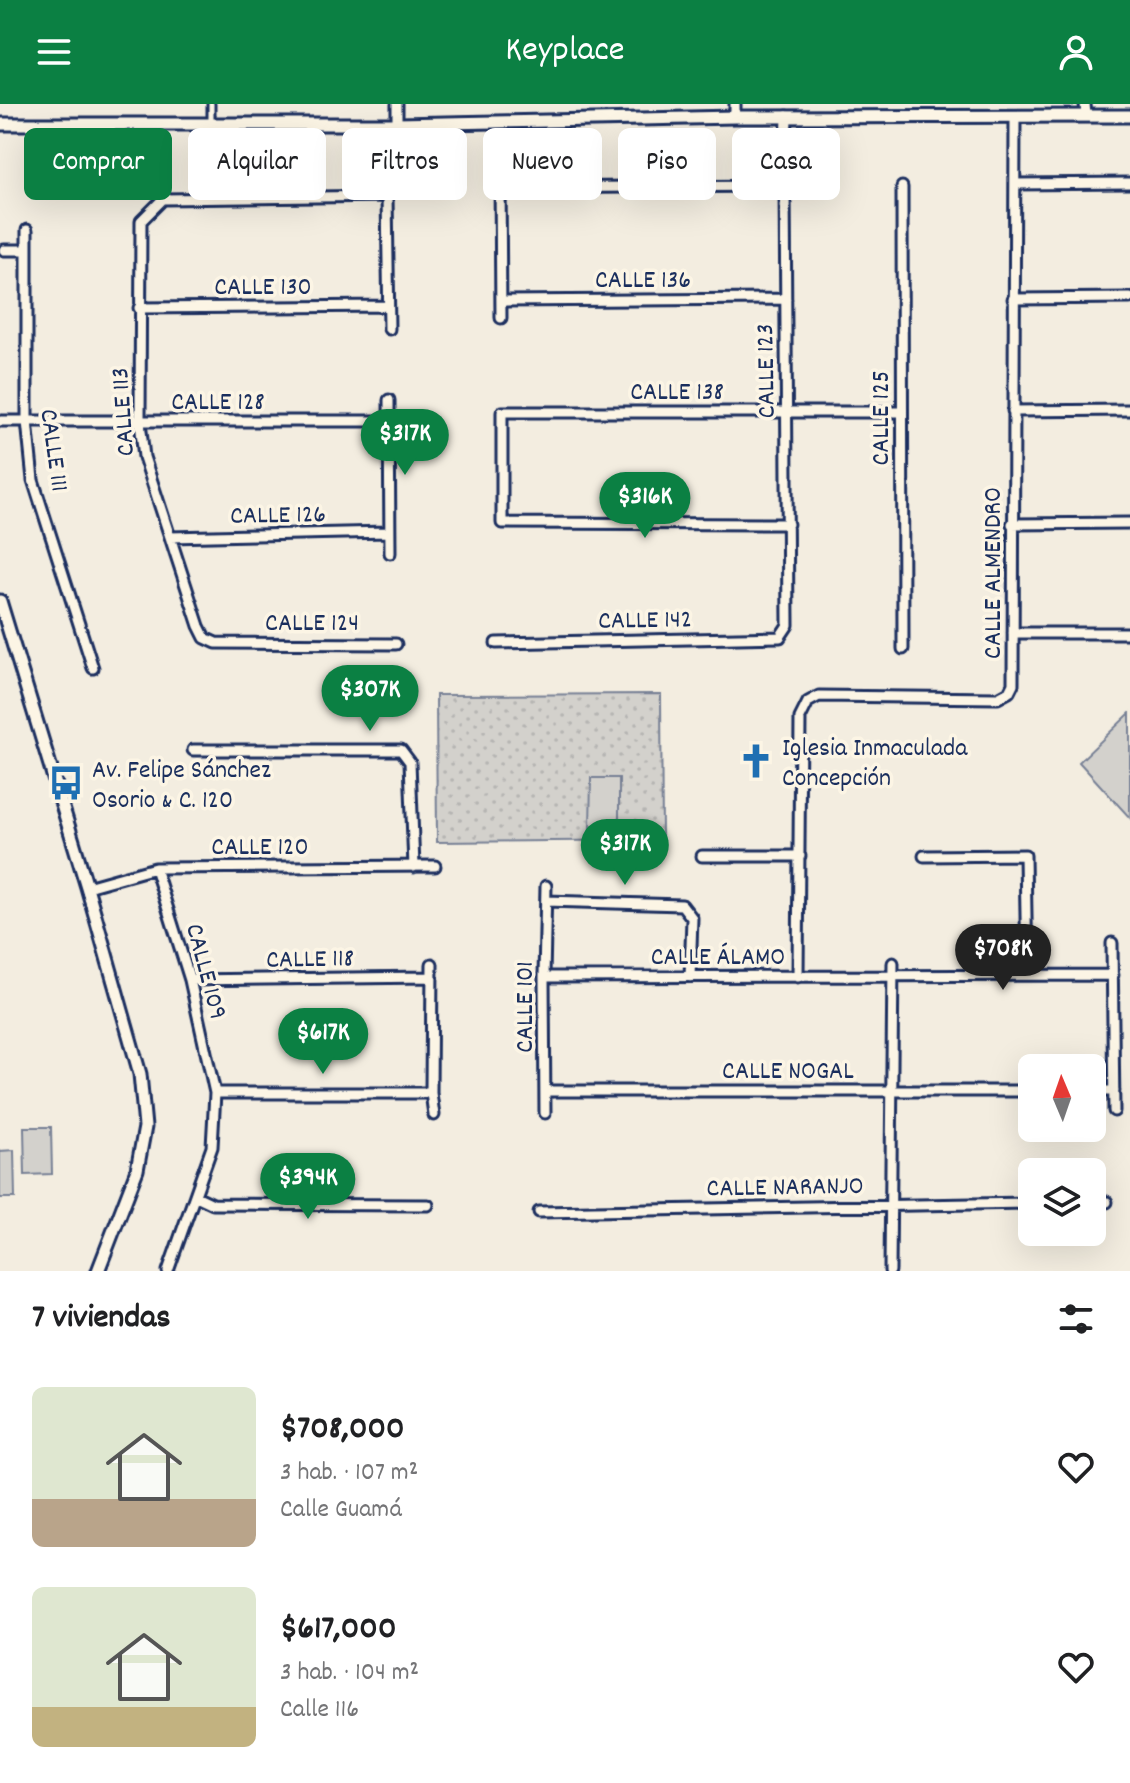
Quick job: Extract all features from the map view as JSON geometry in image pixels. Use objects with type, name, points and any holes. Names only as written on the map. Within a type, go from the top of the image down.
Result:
[{"type":"street","points":[[397,104],[397,124]]},
{"type":"street","points":[[0,124],[397,124],[735,110],[787,116],[1015,116],[1086,110],[1130,116]]},
{"type":"street","name":"CALLE 123","points":[[787,116],[787,128]]},
{"type":"street","name":"CALLE ALMENDRO","points":[[798,977],[800,718],[808,702],[819,696],[998,698],[1009,692],[1013,684],[1015,116]]},
{"type":"street","points":[[1015,184],[1130,183]]},
{"type":"street","points":[[602,187],[732,186]]},
{"type":"street","name":"CALLE 125","points":[[902,187],[903,649]]},
{"type":"street","name":"CALLE 113","points":[[228,643],[216,643],[205,638],[199,626],[144,457],[140,422],[141,221],[163,199],[342,197]]},
{"type":"street","points":[[387,200],[389,329]]},
{"type":"street","points":[[501,200],[501,318]]},
{"type":"street","name":"CALLE 123","points":[[785,200],[788,625]]},
{"type":"street","name":"CALLE 111","points":[[27,230],[27,421],[33,480],[93,668]]},
{"type":"street","points":[[4,250],[26,250]]},
{"type":"street","points":[[1013,299],[1130,298]]},
{"type":"street","name":"CALLE 136","points":[[502,301],[786,299]]},
{"type":"street","name":"CALLE 130","points":[[139,308],[387,306]]},
{"type":"street","points":[[389,400],[390,553]]},
{"type":"street","points":[[1013,411],[1130,410]]},
{"type":"street","name":"CALLE 138","points":[[788,524],[502,523],[502,412],[901,412]]},
{"type":"street","name":"CALLE 128","points":[[0,421],[388,421]]},
{"type":"street","points":[[1012,524],[1130,523]]},
{"type":"street","name":"CALLE 126","points":[[170,537],[388,532]]},
{"type":"street","points":[[0,601],[140,1074],[145,1127],[137,1170],[98,1271]]},
{"type":"street","name":"CALLE 142","points":[[496,643],[780,637],[788,625]]},
{"type":"street","points":[[1013,633],[1130,633]]},
{"type":"street","name":"CALLE 124","points":[[228,643],[396,644]]},
{"type":"street","points":[[193,750],[401,750],[410,762],[414,867]]},
{"type":"street","points":[[924,856],[1025,855],[1027,975]]},
{"type":"street","points":[[702,856],[800,856]]},
{"type":"street","name":"CALLE 120","points":[[87,887],[155,868],[435,866]]},
{"type":"street","name":"CALLE 109","points":[[155,868],[190,980],[215,1093],[212,1147],[168,1271]]},
{"type":"street","name":"CALLE 101","points":[[545,1113],[546,886]]},
{"type":"street","points":[[546,901],[682,905],[692,918],[690,977]]},
{"type":"street","points":[[1112,943],[1114,1111]]},
{"type":"street","points":[[890,1271],[893,963]]},
{"type":"street","points":[[432,964],[431,1093],[434,1115]]},
{"type":"street","name":"CALLE ÁLAMO","points":[[544,977],[1113,975]]},
{"type":"street","name":"CALLE 118","points":[[190,980],[430,977]]},
{"type":"street","name":"CALLE NOGAL","points":[[545,1091],[1018,1091]]},
{"type":"street","points":[[1106,1091],[1114,1091]]},
{"type":"street","points":[[215,1093],[431,1093]]},
{"type":"street","points":[[196,1196],[213,1204],[428,1205]]},
{"type":"street","name":"CALLE NARANJO","points":[[539,1212],[1018,1203]]},
{"type":"lane","points":[[211,104],[211,124]]},
{"type":"shaded area","points":[[661,694],[662,840],[437,842],[436,695]]},
{"type":"shaded area","points":[[1130,713],[1130,818],[1079,762]]},
{"type":"shaded area","points":[[591,778],[619,778],[619,828],[590,828]]},
{"type":"shaded area","points":[[24,1127],[51,1127],[52,1174],[25,1175]]},
{"type":"shaded area","points":[[14,1150],[15,1198],[0,1198],[0,1151]]},
{"type":"place","name":"Iglesia Inmaculada Concepción","points":[[756,761]]},
{"type":"place","name":"Av. Felipe Sánchez Osorio & C. 120","points":[[66,783]]}]
